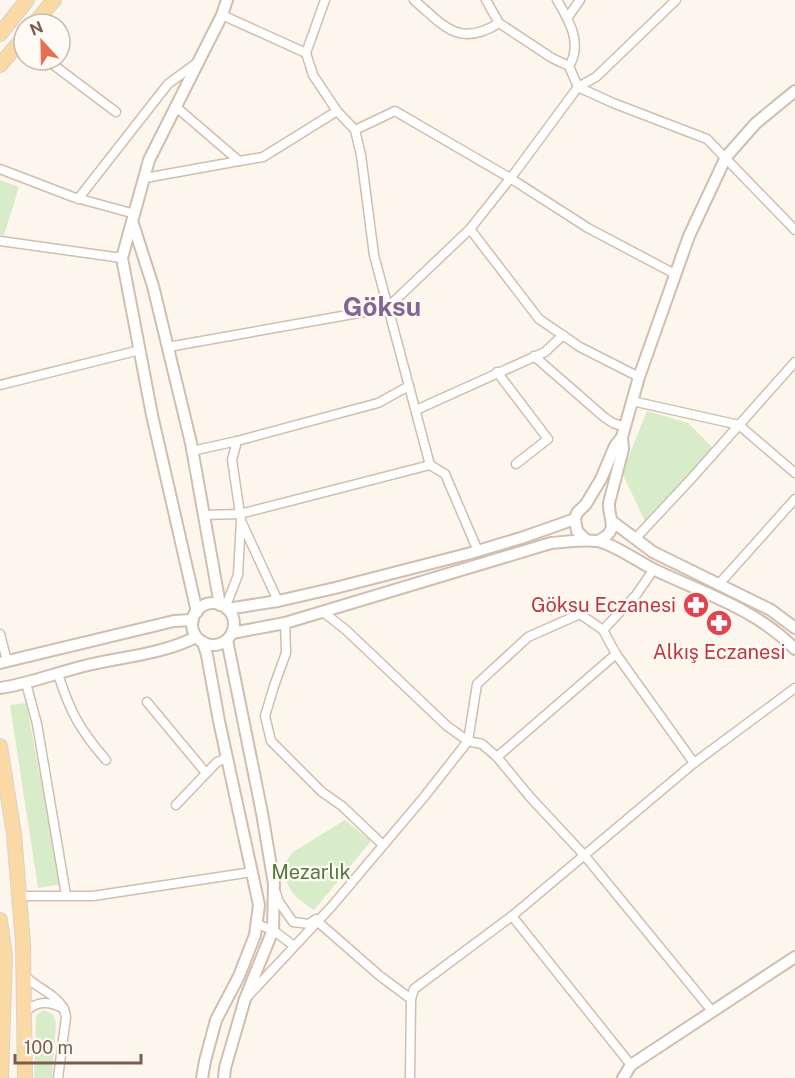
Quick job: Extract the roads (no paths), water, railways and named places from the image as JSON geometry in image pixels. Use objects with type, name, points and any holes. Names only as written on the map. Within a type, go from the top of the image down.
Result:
[{"type":"main road","points":[[0,34],[27,0]]},
{"type":"main road","points":[[44,12],[54,0]]},
{"type":"main road","points":[[0,65],[12,52]]},
{"type":"main road","points":[[0,746],[14,834],[19,896],[25,1078]]},
{"type":"main road","points":[[0,920],[1,1078]]},
{"type":"street","points":[[202,1078],[216,1020],[239,976],[255,935],[259,905],[207,655],[193,629],[195,616],[152,415],[122,258],[149,160],[222,15],[227,0]]},
{"type":"street","points":[[324,0],[306,53],[313,75],[337,111],[355,130],[361,155],[374,255],[430,465],[445,474],[478,551]]},
{"type":"street","points":[[414,0],[448,30],[471,35],[488,30],[500,23]]},
{"type":"street","points":[[486,0],[500,23],[552,58],[569,66],[578,87],[707,139],[795,230]]},
{"type":"street","points":[[557,0],[568,17],[574,33],[575,56],[569,66]]},
{"type":"street","points":[[568,17],[580,0]]},
{"type":"street","points":[[168,347],[387,308],[470,228],[578,87],[596,77],[676,0]]},
{"type":"street","points":[[222,15],[306,53]]},
{"type":"street","points":[[78,199],[168,84],[198,62]]},
{"type":"street","points":[[63,72],[116,112]]},
{"type":"street","points":[[795,92],[756,123],[726,157],[689,236],[639,377],[624,432],[623,450],[609,510],[613,522],[653,552],[771,610],[795,628]]},
{"type":"street","points":[[175,106],[239,161]]},
{"type":"street","points":[[145,178],[263,157],[337,111]]},
{"type":"street","points":[[355,130],[395,111],[510,178],[588,228],[675,274]]},
{"type":"street","points":[[0,170],[134,219]]},
{"type":"street","points":[[134,219],[168,347],[224,607],[232,616],[234,624],[230,637],[274,884],[279,902],[293,922],[309,924],[324,913]]},
{"type":"street","points":[[470,228],[539,319],[580,347],[639,377]]},
{"type":"street","points":[[0,241],[122,258]]},
{"type":"street","points":[[416,410],[545,351],[563,335]]},
{"type":"street","points":[[0,385],[140,350]]},
{"type":"street","points":[[534,356],[624,432]]},
{"type":"street","points":[[634,538],[795,362]]},
{"type":"street","points":[[497,372],[548,439],[516,464]]},
{"type":"street","points":[[192,451],[378,403],[409,386]]},
{"type":"street","points":[[633,401],[739,425],[795,473]]},
{"type":"street","points":[[586,540],[577,531],[575,519],[577,513],[586,504],[601,479],[615,446],[624,432]]},
{"type":"street","points":[[224,607],[238,575],[240,517],[232,460],[237,441]]},
{"type":"street","points":[[204,515],[240,517],[430,465]]},
{"type":"street","points":[[719,584],[795,499]]},
{"type":"street","points":[[586,504],[598,503],[609,510]]},
{"type":"street","points":[[240,517],[278,601]]},
{"type":"street","points":[[0,634],[4,662],[195,616],[203,607],[211,604],[224,607],[278,601],[478,551],[575,519]]},
{"type":"street","points":[[598,541],[609,534],[613,522]]},
{"type":"street","points":[[0,688],[26,683],[79,667],[200,640],[211,645],[220,644],[230,637],[285,623],[551,543],[586,540],[598,541],[725,601],[779,632],[795,649]]},
{"type":"street","points":[[603,630],[636,595],[654,569]]},
{"type":"street","points":[[322,612],[346,630],[447,726],[468,741],[482,744],[497,757],[530,797],[585,856],[712,1011]]},
{"type":"street","points":[[245,999],[383,845],[468,741],[477,684],[528,637],[580,614],[603,630],[616,654],[694,763]]},
{"type":"street","points":[[285,623],[286,653],[266,716],[271,741],[322,792],[342,806],[383,845]]},
{"type":"street","points":[[497,757],[616,654]]},
{"type":"street","points":[[58,674],[68,705],[78,725],[106,760]]},
{"type":"street","points":[[26,683],[37,724],[66,895]]},
{"type":"street","points":[[410,1078],[411,999],[414,989],[512,916],[694,763],[795,688]]},
{"type":"street","points":[[147,702],[206,773]]},
{"type":"street","points":[[176,805],[217,762],[227,758]]},
{"type":"street","points":[[19,896],[93,896],[252,872]]},
{"type":"street","points":[[224,1078],[245,999],[273,930],[274,884]]},
{"type":"street","points":[[512,916],[631,1065]]},
{"type":"street","points":[[317,921],[380,976],[411,999]]},
{"type":"street","points":[[256,924],[273,930],[294,946]]},
{"type":"street","points":[[623,1078],[631,1065],[795,957]]},
{"type":"street","points":[[23,975],[33,985],[59,1000],[64,1009],[66,1017],[58,1078]]},
{"type":"street","points":[[24,1013],[33,1004],[40,1003],[55,1004],[64,1009]]},
{"type":"place","name":"Göksu Eczanesi","points":[[696,605]]},
{"type":"place","name":"Alkış Eczanesi","points":[[719,623]]},
{"type":"district","name":"Göksu","points":[[382,307]]},
{"type":"park label","name":"Mezarlık","points":[[311,872]]}]
